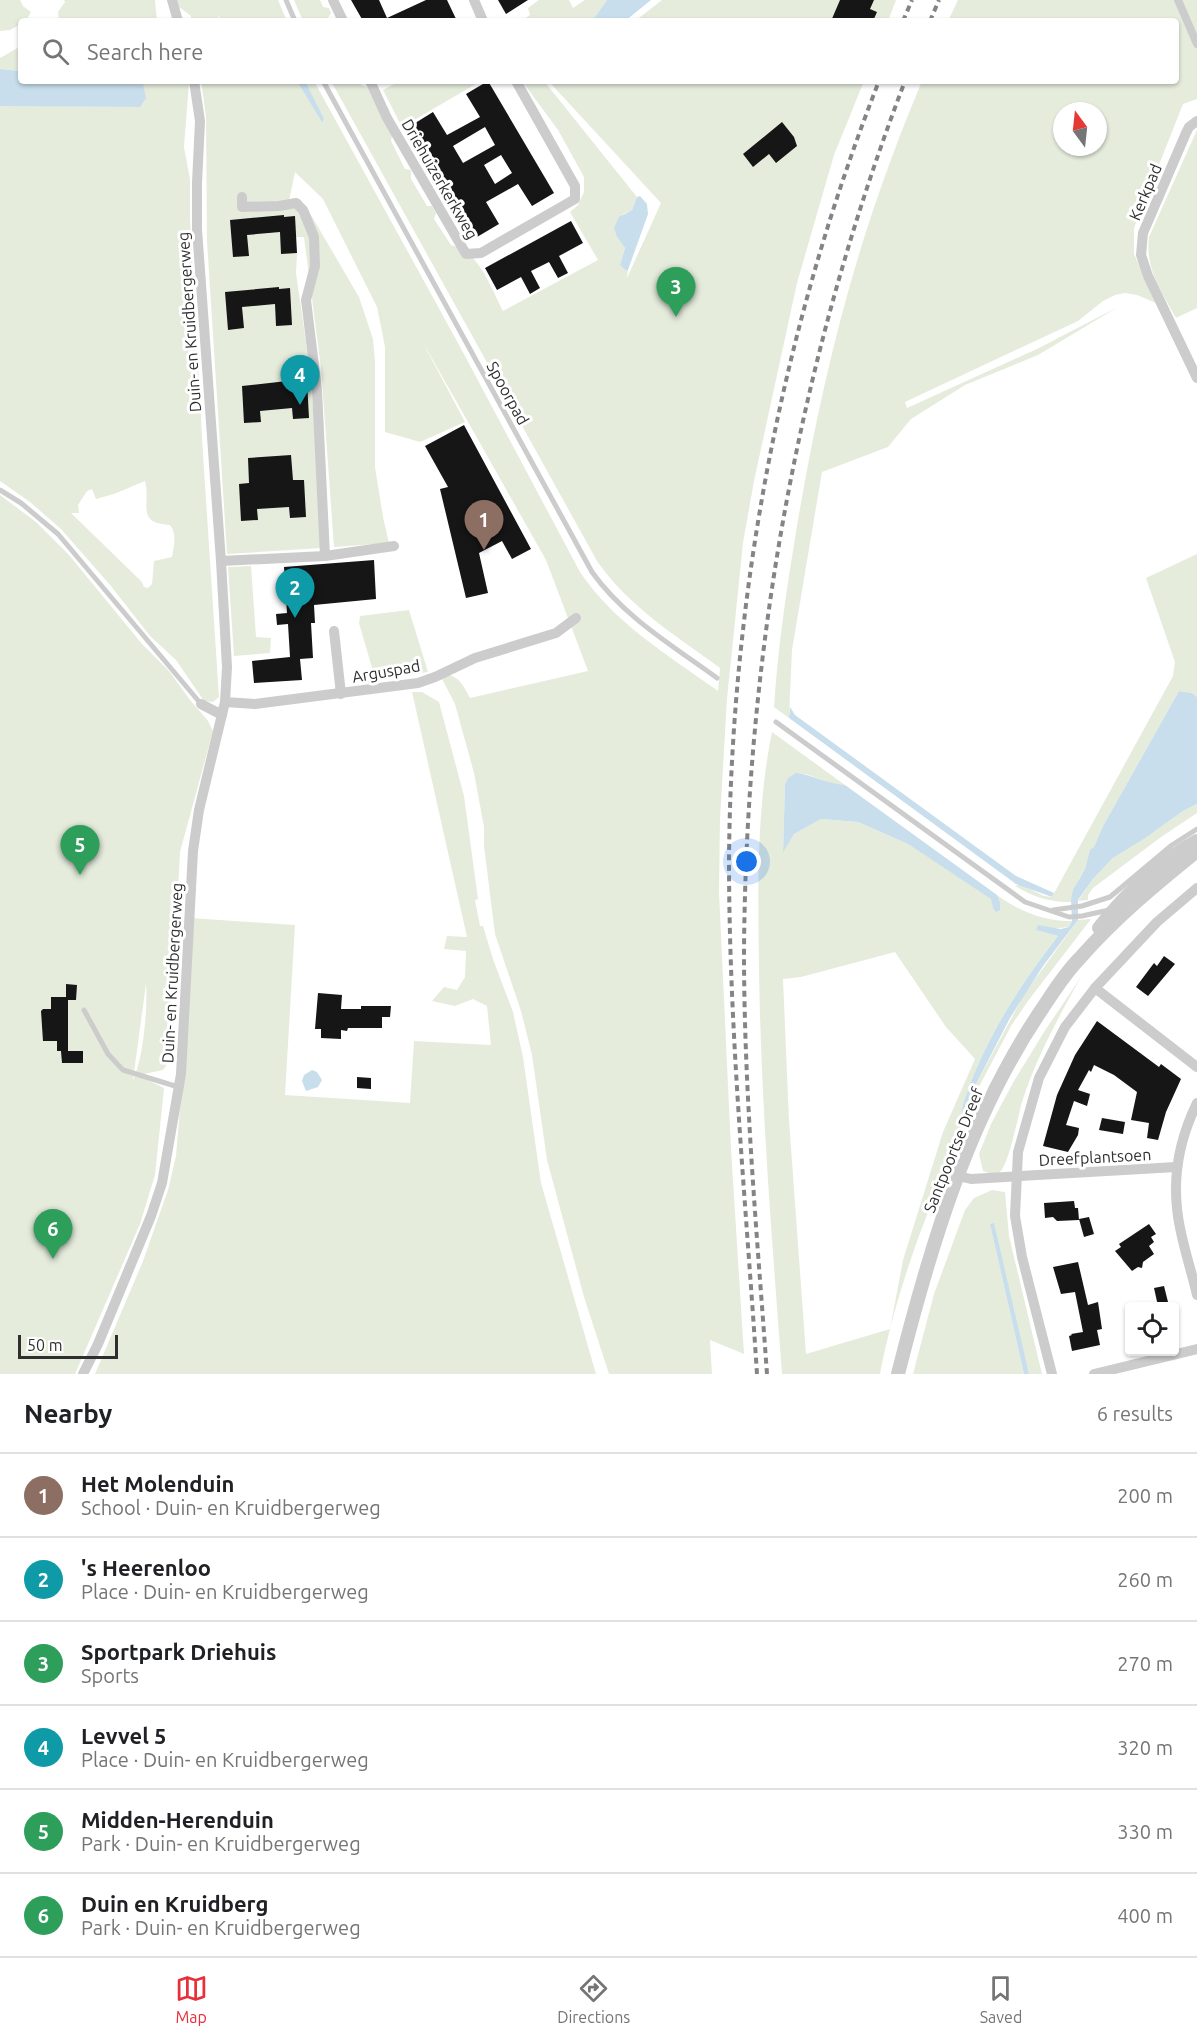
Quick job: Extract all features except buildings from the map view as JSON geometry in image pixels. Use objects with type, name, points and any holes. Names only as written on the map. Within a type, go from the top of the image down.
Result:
[{"type":"street","points":[[172,0],[177,18]]},
{"type":"street","points":[[333,0],[342,18]]},
{"type":"street","points":[[474,0],[482,18]]},
{"type":"street","points":[[1178,0],[1197,44]]},
{"type":"street","name":"Duin- en Kruidbergerweg","points":[[83,1374],[103,1333],[162,1183],[181,1074],[194,851],[200,810],[225,702],[227,667],[221,561],[198,241],[197,183],[200,121],[194,84]]},
{"type":"street","name":"Driehuizerkerkweg","points":[[371,84],[387,118],[466,254],[482,253],[575,199],[575,186],[518,84]]},
{"type":"street","name":"Kerkpad","points":[[1197,121],[1189,127],[1186,133],[1143,233],[1141,255],[1148,276],[1197,378]]},
{"type":"street","points":[[242,197],[242,207],[296,203],[300,205],[314,237],[315,266],[306,300],[317,390],[326,556]]},
{"type":"street","points":[[221,561],[326,556],[394,546]]},
{"type":"street","name":"Arguspad","points":[[225,702],[255,705],[418,682],[435,677],[475,658],[556,633],[576,618]]},
{"type":"street","points":[[334,631],[341,694]]},
{"type":"street","points":[[201,705],[222,715]]},
{"type":"street","name":"Santpoortse Dreef","points":[[1080,957],[1115,908],[1169,859],[1197,841]]},
{"type":"street","name":"Santpoortse Dreef","points":[[898,1374],[928,1263],[958,1176],[1001,1076],[1034,1021],[1080,957],[1136,901],[1197,851]]},
{"type":"street","points":[[1197,888],[1157,922],[1095,988],[1197,1067]]},
{"type":"street","name":"Dreefplantsoen","points":[[1016,1176],[1018,1152],[1039,1078],[1065,1028],[1095,988]]},
{"type":"street","points":[[1197,1103],[1186,1126],[1176,1167],[1177,1209],[1197,1295]]},
{"type":"street","name":"Dreefplantsoen","points":[[958,1176],[972,1179],[1176,1167]]},
{"type":"street","points":[[1016,1176],[1015,1216],[1022,1257],[1052,1374]]},
{"type":"street","points":[[1094,1374],[1197,1349]]},
{"type":"lane","points":[[286,0],[294,18]]},
{"type":"lane","name":"Spoorpad","points":[[325,84],[591,572],[610,596],[633,617],[717,678]]},
{"type":"lane","points":[[0,490],[21,503],[58,534],[201,705]]},
{"type":"lane","points":[[776,722],[1020,899],[1069,917],[1082,916],[1136,901]]},
{"type":"lane","points":[[1051,910],[1082,906],[1110,897],[1172,844],[1197,829]]},
{"type":"lane","points":[[84,1010],[108,1054],[123,1070],[175,1086]]},
{"type":"green space","points":[[0,0],[20,0],[23,6],[31,12],[28,18],[18,18],[18,26],[10,30],[0,31]]},
{"type":"green space","points":[[64,0],[155,0],[157,18],[59,18],[58,12]]},
{"type":"green space","points":[[177,0],[278,0],[286,18],[220,18],[218,14],[219,18],[191,18],[179,7]]},
{"type":"green space","points":[[294,0],[320,0],[323,7],[329,8],[331,13],[328,18],[302,18]]},
{"type":"green space","points":[[539,0],[569,0],[573,8],[585,0],[607,0],[592,18],[526,18],[530,15],[528,8]]},
{"type":"green space","points":[[662,0],[896,0],[889,18],[639,18]]},
{"type":"green space","points":[[958,0],[1197,0],[1197,99],[1183,104],[1134,228],[1134,254],[1156,303],[1125,293],[1103,301],[1078,321],[905,402],[907,408],[1037,349],[1118,307],[1038,355],[965,385],[911,419],[888,447],[822,472],[792,650],[789,718],[774,707],[780,639],[805,479],[836,339],[876,202],[921,84],[1179,84],[1179,18],[949,18]]},
{"type":"green space","points":[[18,48],[18,71],[0,69],[0,58]]},
{"type":"green space","points":[[143,84],[189,84],[184,147],[190,179],[190,219],[203,454],[219,697],[213,702],[204,701],[176,660],[150,636],[111,586],[61,529],[30,502],[0,481],[0,105],[140,107]],"holes":[[[145,481],[147,511],[152,521],[170,525],[174,532],[172,557],[154,561],[152,584],[148,588],[144,587],[142,582],[71,513],[79,513],[78,505],[87,491],[92,489],[96,499]]]},
{"type":"green space","points":[[201,84],[316,84],[458,343],[580,572],[625,623],[718,691],[720,668],[638,606],[597,561],[333,84],[360,84],[367,87],[392,136],[391,141],[405,169],[411,170],[411,179],[427,206],[432,206],[436,213],[434,219],[451,245],[461,249],[477,262],[503,311],[598,260],[570,212],[578,205],[584,192],[584,177],[558,130],[524,84],[546,84],[637,197],[632,210],[623,214],[617,237],[625,248],[620,265],[628,270],[627,278],[661,203],[552,85],[863,84],[834,155],[797,283],[754,481],[743,543],[727,699],[720,819],[719,892],[731,1149],[744,1354],[710,1340],[712,1374],[609,1374],[584,1297],[547,1160],[532,1055],[521,1011],[495,934],[484,846],[484,827],[474,773],[455,704],[440,675],[455,677],[470,698],[588,671],[546,560],[421,339],[465,422],[420,442],[385,432],[385,347],[377,307],[323,199],[295,172],[289,201],[300,199],[311,215],[359,297],[373,339],[375,467],[389,543],[334,547],[321,368],[304,237],[294,237],[297,255],[296,273],[311,377],[322,548],[227,554],[207,241],[206,117]]},
{"type":"green space","points":[[394,84],[476,84],[402,127],[383,90]]},
{"type":"green space","points":[[1197,130],[1197,308],[1176,318],[1152,270],[1148,249],[1149,237]]},
{"type":"green space","points":[[0,495],[36,522],[69,555],[142,644],[169,671],[208,721],[213,731],[180,852],[169,1061],[163,1070],[144,1074],[144,1078],[164,1088],[155,1175],[140,1224],[75,1374],[0,1374]],"holes":[[[146,984],[142,1047],[133,1080]]]},
{"type":"green space","points":[[1197,554],[1197,697],[1192,693],[1179,691],[1090,851],[1071,902],[1049,900],[1021,890],[1015,886],[1020,884],[1044,896],[1052,897],[1173,676],[1175,662],[1146,578]]},
{"type":"green space","points":[[251,566],[256,637],[271,638],[270,653],[234,656],[228,567]]},
{"type":"green space","points":[[409,610],[428,672],[375,678],[359,623],[360,616]]},
{"type":"green space","points":[[412,692],[422,692],[439,702],[464,796],[480,926],[483,926],[513,1012],[523,1057],[541,1183],[596,1374],[95,1374],[143,1261],[168,1190],[176,1156],[184,1061],[191,918],[295,925],[285,1095],[410,1103],[414,1041],[491,1045],[487,1006],[473,999],[455,1006],[432,1001],[444,987],[457,990],[465,977],[466,951],[444,949],[447,936],[467,937]]},
{"type":"green space","points":[[772,732],[845,785],[806,774],[789,778],[785,784],[783,850],[794,834],[821,819],[858,822],[908,844],[992,899],[993,908],[1000,910],[997,895],[1013,906],[1032,914],[1072,921],[1069,927],[1036,930],[1058,936],[1014,998],[988,1043],[978,1066],[961,1115],[963,1120],[972,1118],[932,1202],[916,1244],[890,1327],[903,1260],[943,1132],[975,1059],[946,1027],[895,952],[801,977],[783,979],[789,1120],[806,1354],[890,1329],[880,1374],[782,1374],[762,1072],[758,911],[763,791]]},
{"type":"green space","points":[[1197,804],[1197,813],[1093,888],[1088,895],[1088,900],[1078,901],[1093,879],[1113,858]]},
{"type":"green space","points":[[1091,919],[1011,1026],[973,1098],[975,1086],[1025,993],[1078,920]]},
{"type":"green space","points":[[1081,977],[1034,1069],[1003,1167],[996,1174],[983,1171],[979,1154],[991,1124],[1044,1032]]},
{"type":"green space","points":[[992,1190],[1005,1192],[1009,1236],[1042,1374],[1029,1374],[990,1224],[1024,1374],[913,1374],[934,1294],[965,1210],[974,1198]]},
{"type":"water","points":[[607,0],[651,0],[629,18],[592,18]]},
{"type":"water","points":[[0,69],[18,71],[18,84],[143,84],[146,98],[140,107],[0,106]]},
{"type":"water","points":[[299,84],[306,84],[324,119],[322,122]]},
{"type":"water","points":[[640,196],[647,204],[648,214],[628,270],[625,270],[620,265],[625,248],[614,228],[619,217],[632,210],[637,197]]},
{"type":"water","points":[[1179,691],[1192,693],[1197,697],[1197,804],[1113,858],[1093,879],[1078,900],[1078,920],[1043,966],[1010,1018],[975,1086],[966,1112],[967,1117],[962,1120],[962,1110],[967,1093],[984,1051],[1018,991],[1058,936],[1036,930],[1038,925],[1061,929],[1069,927],[1072,921],[1073,890],[1085,869],[1090,850],[1094,847],[1103,826]]},
{"type":"water","points":[[790,707],[795,715],[1016,876],[1054,893],[1052,897],[1016,884],[789,718]]},
{"type":"water","points":[[796,773],[845,785],[997,895],[1000,910],[996,912],[991,899],[908,844],[858,822],[821,819],[794,834],[783,852],[785,784],[788,778]]},
{"type":"water","points":[[312,1070],[317,1072],[322,1080],[318,1087],[306,1091],[302,1081],[304,1075]]},
{"type":"water","points":[[994,1223],[1029,1374],[1024,1374],[990,1224]]},
{"type":"railway","points":[[904,18],[912,0]]},
{"type":"railway","points":[[931,18],[939,0]]},
{"type":"railway","points":[[757,1374],[735,1053],[730,924],[732,761],[740,661],[752,562],[768,464],[789,366],[815,270],[845,175],[878,84]]},
{"type":"railway","points":[[767,1374],[746,1058],[744,952],[747,840],[755,729],[768,619],[785,509],[808,401],[835,293],[867,187],[904,84]]},
{"type":"place","name":"Sportpark Driehuis","points":[[676,317]]},
{"type":"place","name":"Levvel 5","points":[[300,405]]},
{"type":"place","name":"Het Molenduin","points":[[484,550]]},
{"type":"place","name":"'s Heerenloo","points":[[295,618]]},
{"type":"place","name":"Midden-Herenduin","points":[[80,875]]},
{"type":"place","name":"Duin en Kruidberg","points":[[53,1259]]}]
